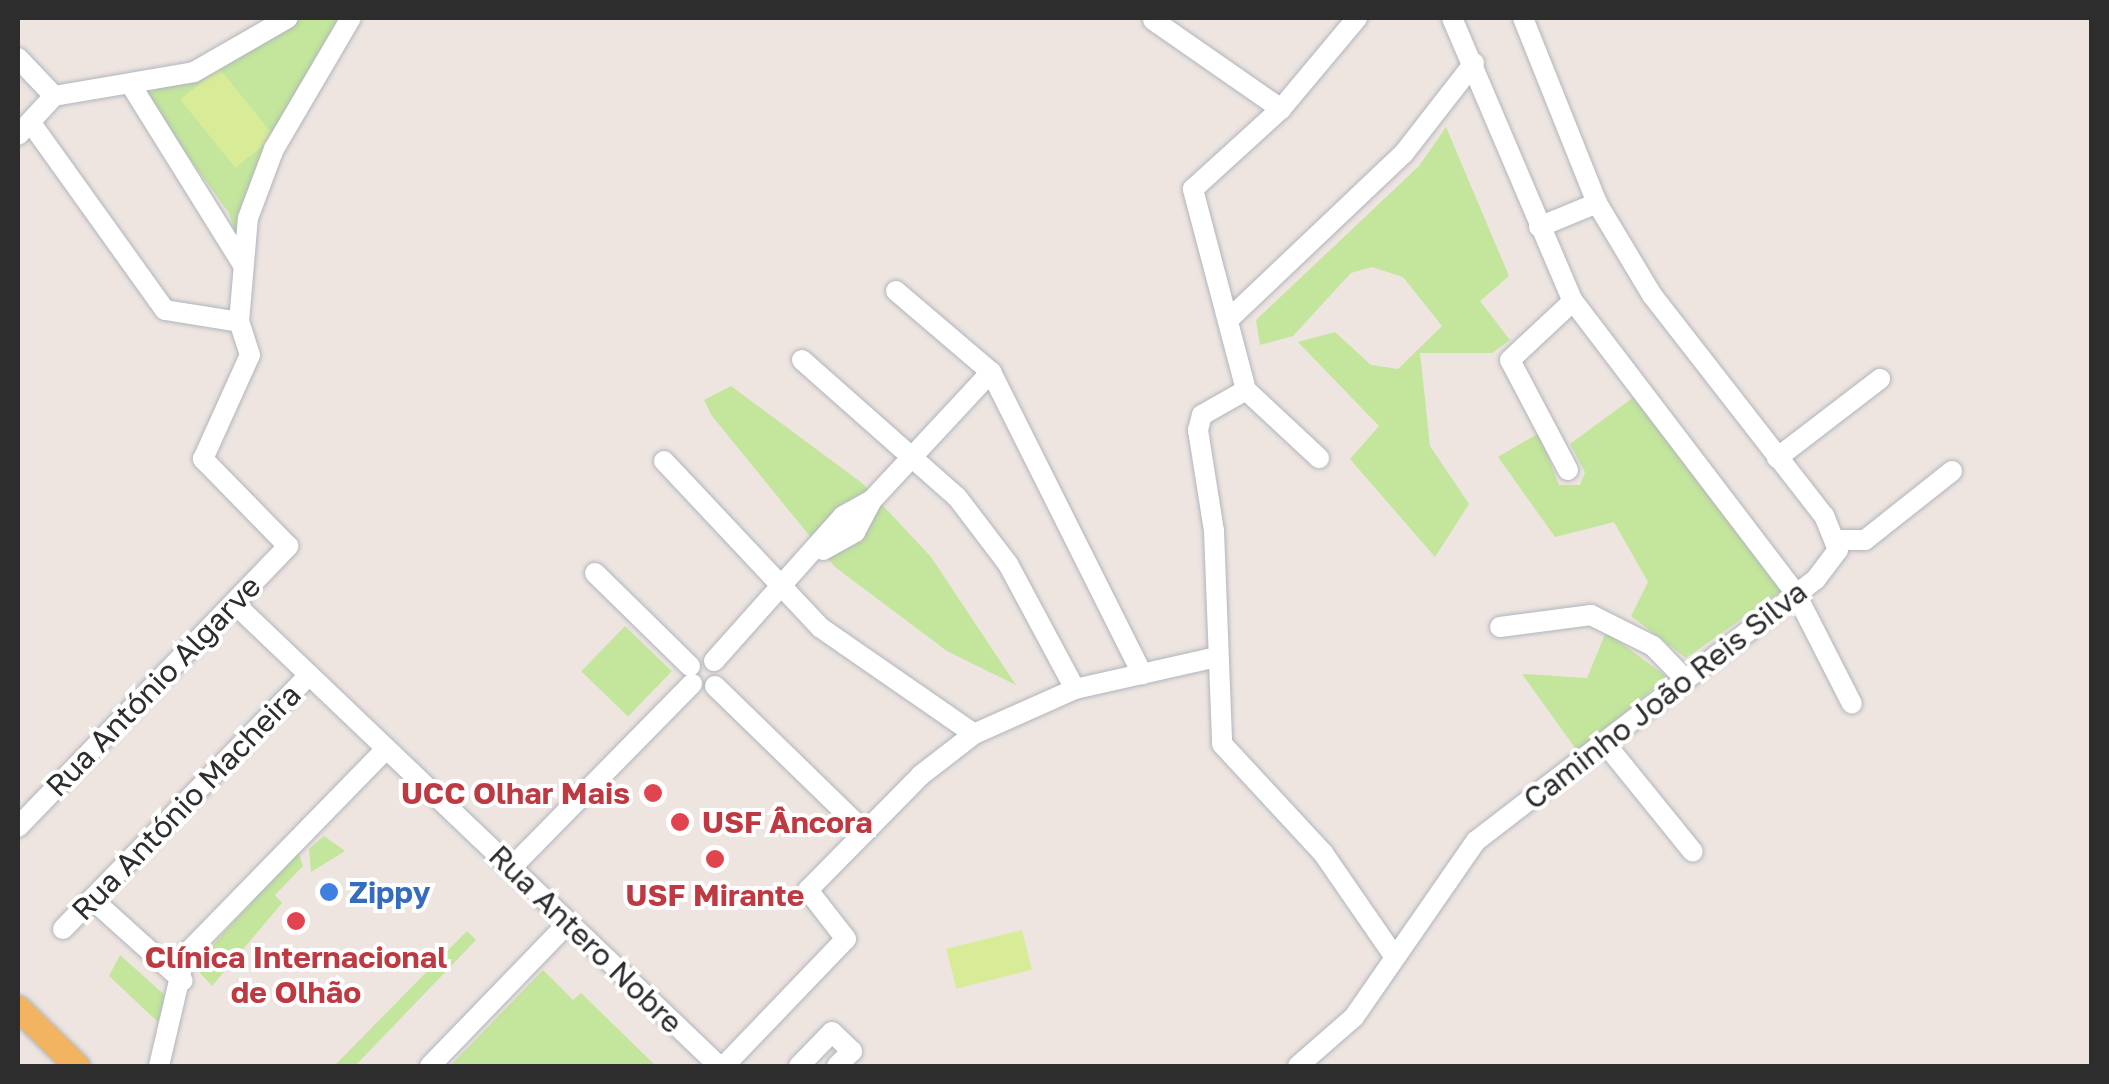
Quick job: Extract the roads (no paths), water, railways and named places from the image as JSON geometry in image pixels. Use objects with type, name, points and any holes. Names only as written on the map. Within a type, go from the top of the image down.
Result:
[{"type":"main road","points":[[18,1008],[77,1066]]},
{"type":"street","points":[[288,18],[194,72],[54,96],[24,129],[165,310],[239,322],[248,218],[274,149],[351,18]]},
{"type":"street","points":[[1320,458],[1246,390],[1191,198],[1200,180],[1281,109],[1357,18]]},
{"type":"street","points":[[1452,18],[1573,300],[1796,594],[1852,704]]},
{"type":"street","points":[[1523,18],[1598,202],[1652,295],[1838,540],[1865,540],[1952,472]]},
{"type":"street","points":[[1153,20],[1281,109]]},
{"type":"street","points":[[18,58],[54,96]]},
{"type":"street","points":[[1228,319],[1404,153],[1474,63]]},
{"type":"street","points":[[131,85],[243,264]]},
{"type":"street","points":[[1539,227],[1598,202]]},
{"type":"street","points":[[896,291],[991,372],[1142,674]]},
{"type":"street","points":[[1568,470],[1510,360],[1573,300]]},
{"type":"street","name":"Rua António Algarve","points":[[18,826],[288,546],[203,459],[250,355],[239,322]]},
{"type":"street","points":[[802,360],[915,456],[1008,564],[1076,689]]},
{"type":"street","points":[[512,867],[691,675],[714,661],[823,550],[855,532],[872,500],[991,372]]},
{"type":"street","points":[[1777,458],[1880,379]]},
{"type":"street","points":[[1246,390],[1202,415],[1198,430],[1214,530],[1213,658],[1230,759],[1277,798],[1394,956]]},
{"type":"street","points":[[664,461],[781,591],[870,666],[974,734]]},
{"type":"street","name":"Caminho João Reis Silva","points":[[1298,1066],[1354,1017],[1476,841],[1683,677],[1796,594],[1834,562],[1838,540]]},
{"type":"street","points":[[595,572],[691,675],[715,686],[863,830]]},
{"type":"street","name":"Rua Antero Nobre","points":[[235,604],[722,1066]]},
{"type":"street","points":[[1500,627],[1590,615],[1638,635],[1683,677]]},
{"type":"street","points":[[722,1066],[846,939],[808,890],[863,830],[974,734],[1076,689],[1213,658]]},
{"type":"street","points":[[714,661],[715,686]]},
{"type":"street","name":"Rua António Macheira","points":[[63,929],[309,675]]},
{"type":"street","points":[[1604,742],[1693,852]]},
{"type":"street","points":[[162,1064],[186,956],[386,748]]},
{"type":"street","points":[[92,899],[183,981]]},
{"type":"street","points":[[430,1066],[569,922]]},
{"type":"street","points":[[799,1066],[832,1032],[852,1051],[837,1066]]},
{"type":"place","name":"UCC Olhar Mais","points":[[653,793]]},
{"type":"place","name":"USF Âncora","points":[[680,822]]},
{"type":"place","name":"USF Mirante","points":[[715,859]]},
{"type":"place","name":"Zippy","points":[[329,892]]},
{"type":"place","name":"Clínica Internacional de Olhão","points":[[296,921]]}]
